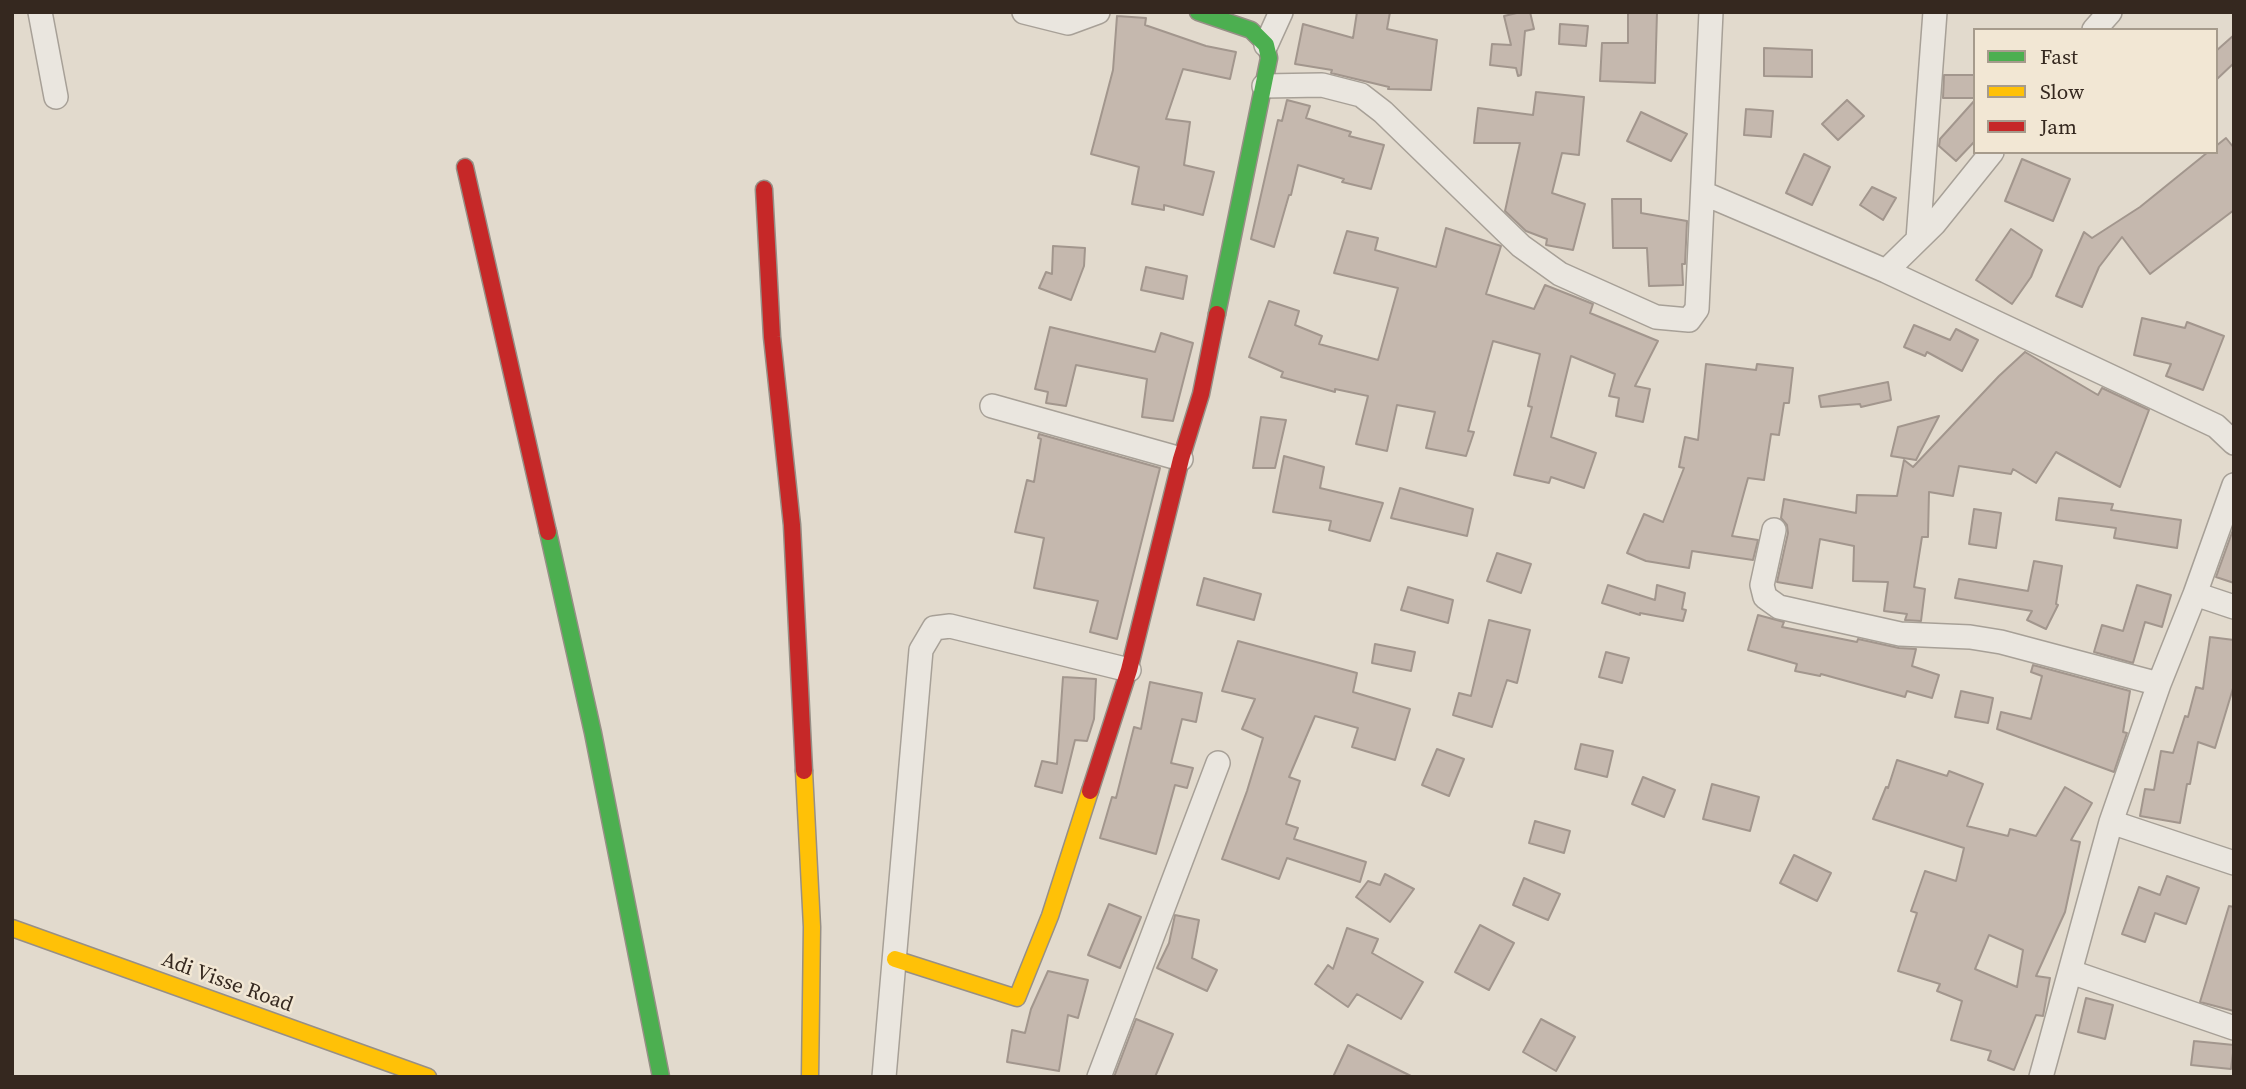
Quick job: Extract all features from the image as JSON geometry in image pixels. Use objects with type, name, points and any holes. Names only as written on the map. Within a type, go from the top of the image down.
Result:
[{"type":"street","points":[[40,12],[57,97]]},
{"type":"street","points":[[1024,12],[1068,23],[1098,12]]},
{"type":"street","points":[[895,959],[1017,998],[1050,916],[1129,670],[1181,459],[1201,394],[1269,58],[1266,45],[1251,30],[1198,12]]},
{"type":"street","points":[[1266,45],[1280,12]]},
{"type":"street","points":[[1264,86],[1322,85],[1361,95],[1521,246],[1560,274],[1656,317],[1689,320],[1697,309],[1711,12]]},
{"type":"street","points":[[1918,239],[1935,12]]},
{"type":"street","points":[[2096,28],[2110,12]]},
{"type":"street","points":[[1886,271],[1934,224],[1990,154]]},
{"type":"street","points":[[465,167],[593,733],[661,1077]]},
{"type":"street","points":[[764,189],[772,337],[792,526],[812,927],[810,1077]]},
{"type":"street","points":[[1703,193],[1886,271],[2216,426],[2234,443]]},
{"type":"street","points":[[992,406],[1181,459]]},
{"type":"street","points":[[2041,1077],[2111,822],[2159,684],[2234,485]]},
{"type":"street","points":[[1774,530],[1762,585],[1765,597],[1779,607],[1900,634],[1970,637],[2001,642],[2159,684]]},
{"type":"street","points":[[2194,594],[2234,607]]},
{"type":"street","points":[[884,1077],[921,650],[934,628],[950,626],[1129,670]]},
{"type":"street","points":[[1099,1077],[1218,763]]},
{"type":"street","points":[[2111,822],[2234,863]]},
{"type":"street","name":"Adi Visse Road","points":[[12,928],[428,1077]]},
{"type":"street","points":[[2071,972],[2234,1028]]},
{"type":"building","points":[[1357,12],[1390,12],[1387,29],[1437,40],[1431,90],[1388,89],[1389,87],[1331,73],[1332,70],[1295,64],[1303,24],[1353,38]]},
{"type":"building","points":[[1530,12],[1534,29],[1525,31],[1521,75],[1518,76],[1516,68],[1490,65],[1492,44],[1511,45],[1504,16]]},
{"type":"building","points":[[1628,12],[1657,12],[1655,83],[1600,81],[1602,43],[1628,43]]},
{"type":"building","points":[[1117,16],[1146,18],[1145,25],[1206,46],[1236,52],[1230,79],[1183,69],[1166,119],[1190,122],[1184,165],[1214,172],[1203,215],[1164,205],[1164,210],[1132,204],[1139,167],[1091,154],[1113,70]]},
{"type":"building","points":[[1560,24],[1588,26],[1586,46],[1559,44]]},
{"type":"building","points":[[2234,35],[2234,63],[2218,78],[2218,49]]},
{"type":"building","points":[[1764,48],[1812,50],[1812,77],[1764,76]]},
{"type":"building","points":[[1944,75],[1973,75],[1973,98],[1943,98]]},
{"type":"building","points":[[1536,92],[1584,97],[1579,155],[1562,153],[1552,193],[1585,204],[1573,250],[1546,245],[1547,239],[1526,231],[1505,211],[1520,143],[1474,143],[1478,108],[1533,115]]},
{"type":"building","points":[[1287,100],[1310,106],[1306,118],[1351,132],[1349,136],[1384,145],[1371,189],[1342,182],[1344,179],[1298,165],[1274,247],[1251,239],[1278,120],[1282,121]]},
{"type":"building","points":[[1847,100],[1864,116],[1838,140],[1822,124]]},
{"type":"building","points":[[1973,102],[1973,143],[1956,161],[1939,146],[1940,139]]},
{"type":"building","points":[[1746,109],[1773,111],[1771,137],[1744,135]]},
{"type":"building","points":[[1641,112],[1687,134],[1671,161],[1627,141]]},
{"type":"building","points":[[2226,138],[2234,148],[2234,210],[2150,274],[2122,237],[2099,267],[2082,307],[2056,296],[2084,232],[2092,238],[2140,207],[2206,154],[2218,154],[2218,144]]},
{"type":"building","points":[[1804,154],[1830,167],[1812,205],[1786,193]]},
{"type":"building","points":[[2022,159],[2070,179],[2053,221],[2005,201]]},
{"type":"building","points":[[1872,187],[1896,198],[1883,220],[1860,205]]},
{"type":"building","points":[[1612,199],[1641,199],[1641,213],[1687,221],[1685,264],[1682,264],[1683,285],[1649,286],[1647,248],[1613,248]]},
{"type":"building","points":[[1446,228],[1501,246],[1486,294],[1534,309],[1545,285],[1593,304],[1590,313],[1658,341],[1635,386],[1650,389],[1643,422],[1616,416],[1619,398],[1609,396],[1615,374],[1571,356],[1551,437],[1596,453],[1584,488],[1551,477],[1549,483],[1514,475],[1532,407],[1528,406],[1540,354],[1493,341],[1468,431],[1474,432],[1466,456],[1426,448],[1435,412],[1397,405],[1387,451],[1356,444],[1368,396],[1335,389],[1335,392],[1281,377],[1283,372],[1249,357],[1269,301],[1299,311],[1295,325],[1322,336],[1319,344],[1378,360],[1398,288],[1334,273],[1347,231],[1378,238],[1375,250],[1436,267]]},
{"type":"building","points":[[2011,229],[2042,250],[2031,277],[2012,304],[1976,280]]},
{"type":"building","points":[[1053,246],[1085,248],[1084,266],[1071,300],[1039,288],[1046,272],[1052,274]]},
{"type":"building","points":[[1146,267],[1187,276],[1183,299],[1141,290]]},
{"type":"building","points":[[2142,318],[2185,328],[2187,322],[2224,336],[2203,390],[2166,376],[2171,364],[2134,355]]},
{"type":"building","points":[[1914,325],[1950,340],[1956,329],[1978,340],[1962,371],[1927,352],[1925,356],[1904,347]]},
{"type":"building","points":[[1050,327],[1155,352],[1161,333],[1193,343],[1173,421],[1142,417],[1147,379],[1076,365],[1066,406],[1046,403],[1048,392],[1035,389]]},
{"type":"building","points":[[2025,352],[2098,395],[2102,388],[2149,410],[2120,487],[2056,452],[2036,483],[2013,469],[2011,474],[1959,466],[1953,496],[1929,492],[1928,537],[1922,537],[1914,587],[1925,589],[1921,621],[1905,620],[1907,614],[1884,611],[1888,582],[1853,581],[1854,546],[1820,539],[1812,588],[1777,582],[1788,533],[1787,525],[1781,518],[1784,499],[1856,513],[1857,495],[1897,496],[1904,460],[1913,467]]},
{"type":"building","points":[[1706,364],[1756,370],[1757,364],[1793,368],[1789,403],[1784,403],[1779,435],[1771,434],[1764,480],[1748,478],[1732,536],[1758,540],[1753,560],[1692,551],[1689,568],[1646,561],[1627,553],[1644,514],[1663,522],[1684,468],[1679,467],[1685,437],[1698,440]]},
{"type":"building","points":[[1888,382],[1891,400],[1861,407],[1860,404],[1821,407],[1819,396]]},
{"type":"building","points":[[1939,416],[1916,460],[1891,456],[1898,427]]},
{"type":"building","points":[[1261,417],[1286,420],[1275,468],[1253,468]]},
{"type":"building","points":[[1039,434],[1160,468],[1117,639],[1090,632],[1098,601],[1034,588],[1044,538],[1015,532],[1027,480],[1034,482],[1041,439],[1038,438]]},
{"type":"building","points":[[1284,456],[1324,467],[1320,488],[1383,503],[1370,541],[1329,530],[1331,521],[1273,512]]},
{"type":"building","points":[[1400,488],[1473,509],[1467,536],[1391,518]]},
{"type":"building","points":[[2059,498],[2113,504],[2111,510],[2181,520],[2177,548],[2114,538],[2116,528],[2056,520]]},
{"type":"building","points":[[1974,509],[2001,513],[1996,548],[1969,544]]},
{"type":"building","points":[[2234,527],[2234,583],[2216,577]]},
{"type":"building","points":[[1497,553],[1531,564],[1521,593],[1487,581]]},
{"type":"building","points":[[2034,561],[2062,566],[2058,605],[2046,629],[2027,620],[2032,611],[1955,598],[1959,579],[2028,591]]},
{"type":"building","points":[[1204,578],[1261,594],[1254,620],[1197,605]]},
{"type":"building","points":[[1608,585],[1655,600],[1657,585],[1685,593],[1682,609],[1686,610],[1683,621],[1640,615],[1602,603]]},
{"type":"building","points":[[2137,585],[2171,595],[2162,627],[2145,622],[2133,663],[2094,652],[2102,625],[2123,631]]},
{"type":"building","points":[[1408,587],[1453,600],[1448,623],[1401,610]]},
{"type":"building","points":[[1758,615],[1784,622],[1782,627],[1857,642],[1858,639],[1916,649],[1912,666],[1939,675],[1932,698],[1907,691],[1905,697],[1821,674],[1820,676],[1795,671],[1797,664],[1748,650]]},
{"type":"building","points":[[1489,620],[1530,630],[1517,683],[1507,680],[1492,727],[1453,715],[1459,693],[1471,696]]},
{"type":"building","points":[[2210,637],[2234,640],[2234,685],[2215,748],[2198,742],[2180,823],[2140,816],[2145,789],[2154,790],[2161,751],[2173,753],[2185,716],[2188,717],[2196,687],[2203,689]]},
{"type":"building","points":[[1238,641],[1357,673],[1353,692],[1410,709],[1395,760],[1352,747],[1358,728],[1315,716],[1289,777],[1300,781],[1286,824],[1298,828],[1294,839],[1366,862],[1360,882],[1287,858],[1279,879],[1222,859],[1263,738],[1242,729],[1255,699],[1222,691]]},
{"type":"building","points":[[1375,644],[1415,652],[1411,671],[1372,663]]},
{"type":"building","points":[[1606,652],[1629,658],[1622,683],[1599,677]]},
{"type":"building","points":[[2033,665],[2130,691],[2123,732],[2127,733],[2114,772],[1997,729],[2001,712],[2031,719],[2042,676],[2031,672]]},
{"type":"building","points":[[1063,677],[1096,679],[1094,719],[1087,741],[1075,740],[1062,793],[1035,786],[1042,761],[1057,764]]},
{"type":"building","points":[[1150,682],[1202,693],[1196,722],[1182,719],[1171,763],[1193,768],[1187,788],[1175,785],[1156,854],[1100,838],[1112,797],[1116,798],[1134,727],[1141,729]]},
{"type":"building","points":[[1961,691],[1993,698],[1988,723],[1955,717]]},
{"type":"building","points":[[1581,744],[1613,751],[1607,777],[1575,769]]},
{"type":"building","points":[[1437,749],[1464,759],[1449,796],[1422,785]]},
{"type":"building","points":[[1897,760],[1947,776],[1949,771],[1983,784],[1967,826],[2008,836],[2010,829],[2036,836],[2065,787],[2092,803],[2071,840],[2080,842],[2065,912],[2036,976],[2050,978],[2043,1016],[2036,1015],[2014,1070],[1988,1060],[1991,1051],[1951,1040],[1962,1001],[1937,991],[1940,984],[1898,971],[1917,913],[1911,911],[1925,871],[1956,881],[1964,848],[1873,819],[1886,787],[1888,788]],"holes":[[[1989,935],[2023,950],[2017,987],[1975,969]]]},
{"type":"building","points":[[1643,777],[1675,790],[1664,817],[1632,804]]},
{"type":"building","points":[[1712,784],[1759,797],[1750,831],[1703,819]]},
{"type":"building","points":[[1535,821],[1570,831],[1564,853],[1529,843]]},
{"type":"building","points":[[1794,855],[1831,873],[1817,901],[1780,883]]},
{"type":"building","points":[[1385,874],[1414,889],[1390,922],[1356,897],[1368,881],[1380,885]]},
{"type":"building","points":[[2167,876],[2199,888],[2186,924],[2155,913],[2145,942],[2122,934],[2139,887],[2160,895]]},
{"type":"building","points":[[1524,878],[1560,894],[1548,920],[1513,905]]},
{"type":"building","points":[[1109,904],[1141,917],[1120,968],[1088,955]]},
{"type":"building","points":[[2229,906],[2234,907],[2234,1011],[2200,1002]]},
{"type":"building","points":[[1175,915],[1199,920],[1192,958],[1217,970],[1207,991],[1157,968],[1169,943]]},
{"type":"building","points":[[1480,925],[1514,943],[1489,990],[1455,972]]},
{"type":"building","points":[[1347,928],[1378,939],[1372,953],[1423,982],[1401,1019],[1357,994],[1348,1007],[1315,984],[1328,965],[1333,969]]},
{"type":"building","points":[[1048,971],[1088,980],[1078,1018],[1068,1015],[1059,1071],[1007,1062],[1012,1030],[1025,1033],[1031,1009]]},
{"type":"building","points":[[2086,998],[2113,1005],[2105,1039],[2078,1032]]},
{"type":"building","points":[[1136,1019],[1173,1034],[1155,1077],[1114,1077]]},
{"type":"building","points":[[1541,1019],[1575,1037],[1556,1071],[1523,1052]]},
{"type":"building","points":[[2194,1041],[2234,1045],[2231,1069],[2191,1065]]},
{"type":"building","points":[[1348,1045],[1413,1077],[1333,1077]]},
{"type":"traffic: fast","points":[[1198,12],[1251,30],[1266,45],[1269,58],[1217,314]]},
{"type":"traffic: fast","points":[[548,532],[593,733],[661,1077]]},
{"type":"traffic: slow","points":[[804,771],[812,927],[810,1077]]},
{"type":"traffic: slow","points":[[895,959],[1017,998],[1050,916],[1090,791]]},
{"type":"traffic: slow","points":[[12,928],[428,1077]]},
{"type":"traffic: jam","points":[[465,167],[548,532]]},
{"type":"traffic: jam","points":[[764,189],[772,337],[792,525],[804,771]]},
{"type":"traffic: jam","points":[[1090,791],[1129,670],[1181,459],[1201,394],[1217,314]]}]
